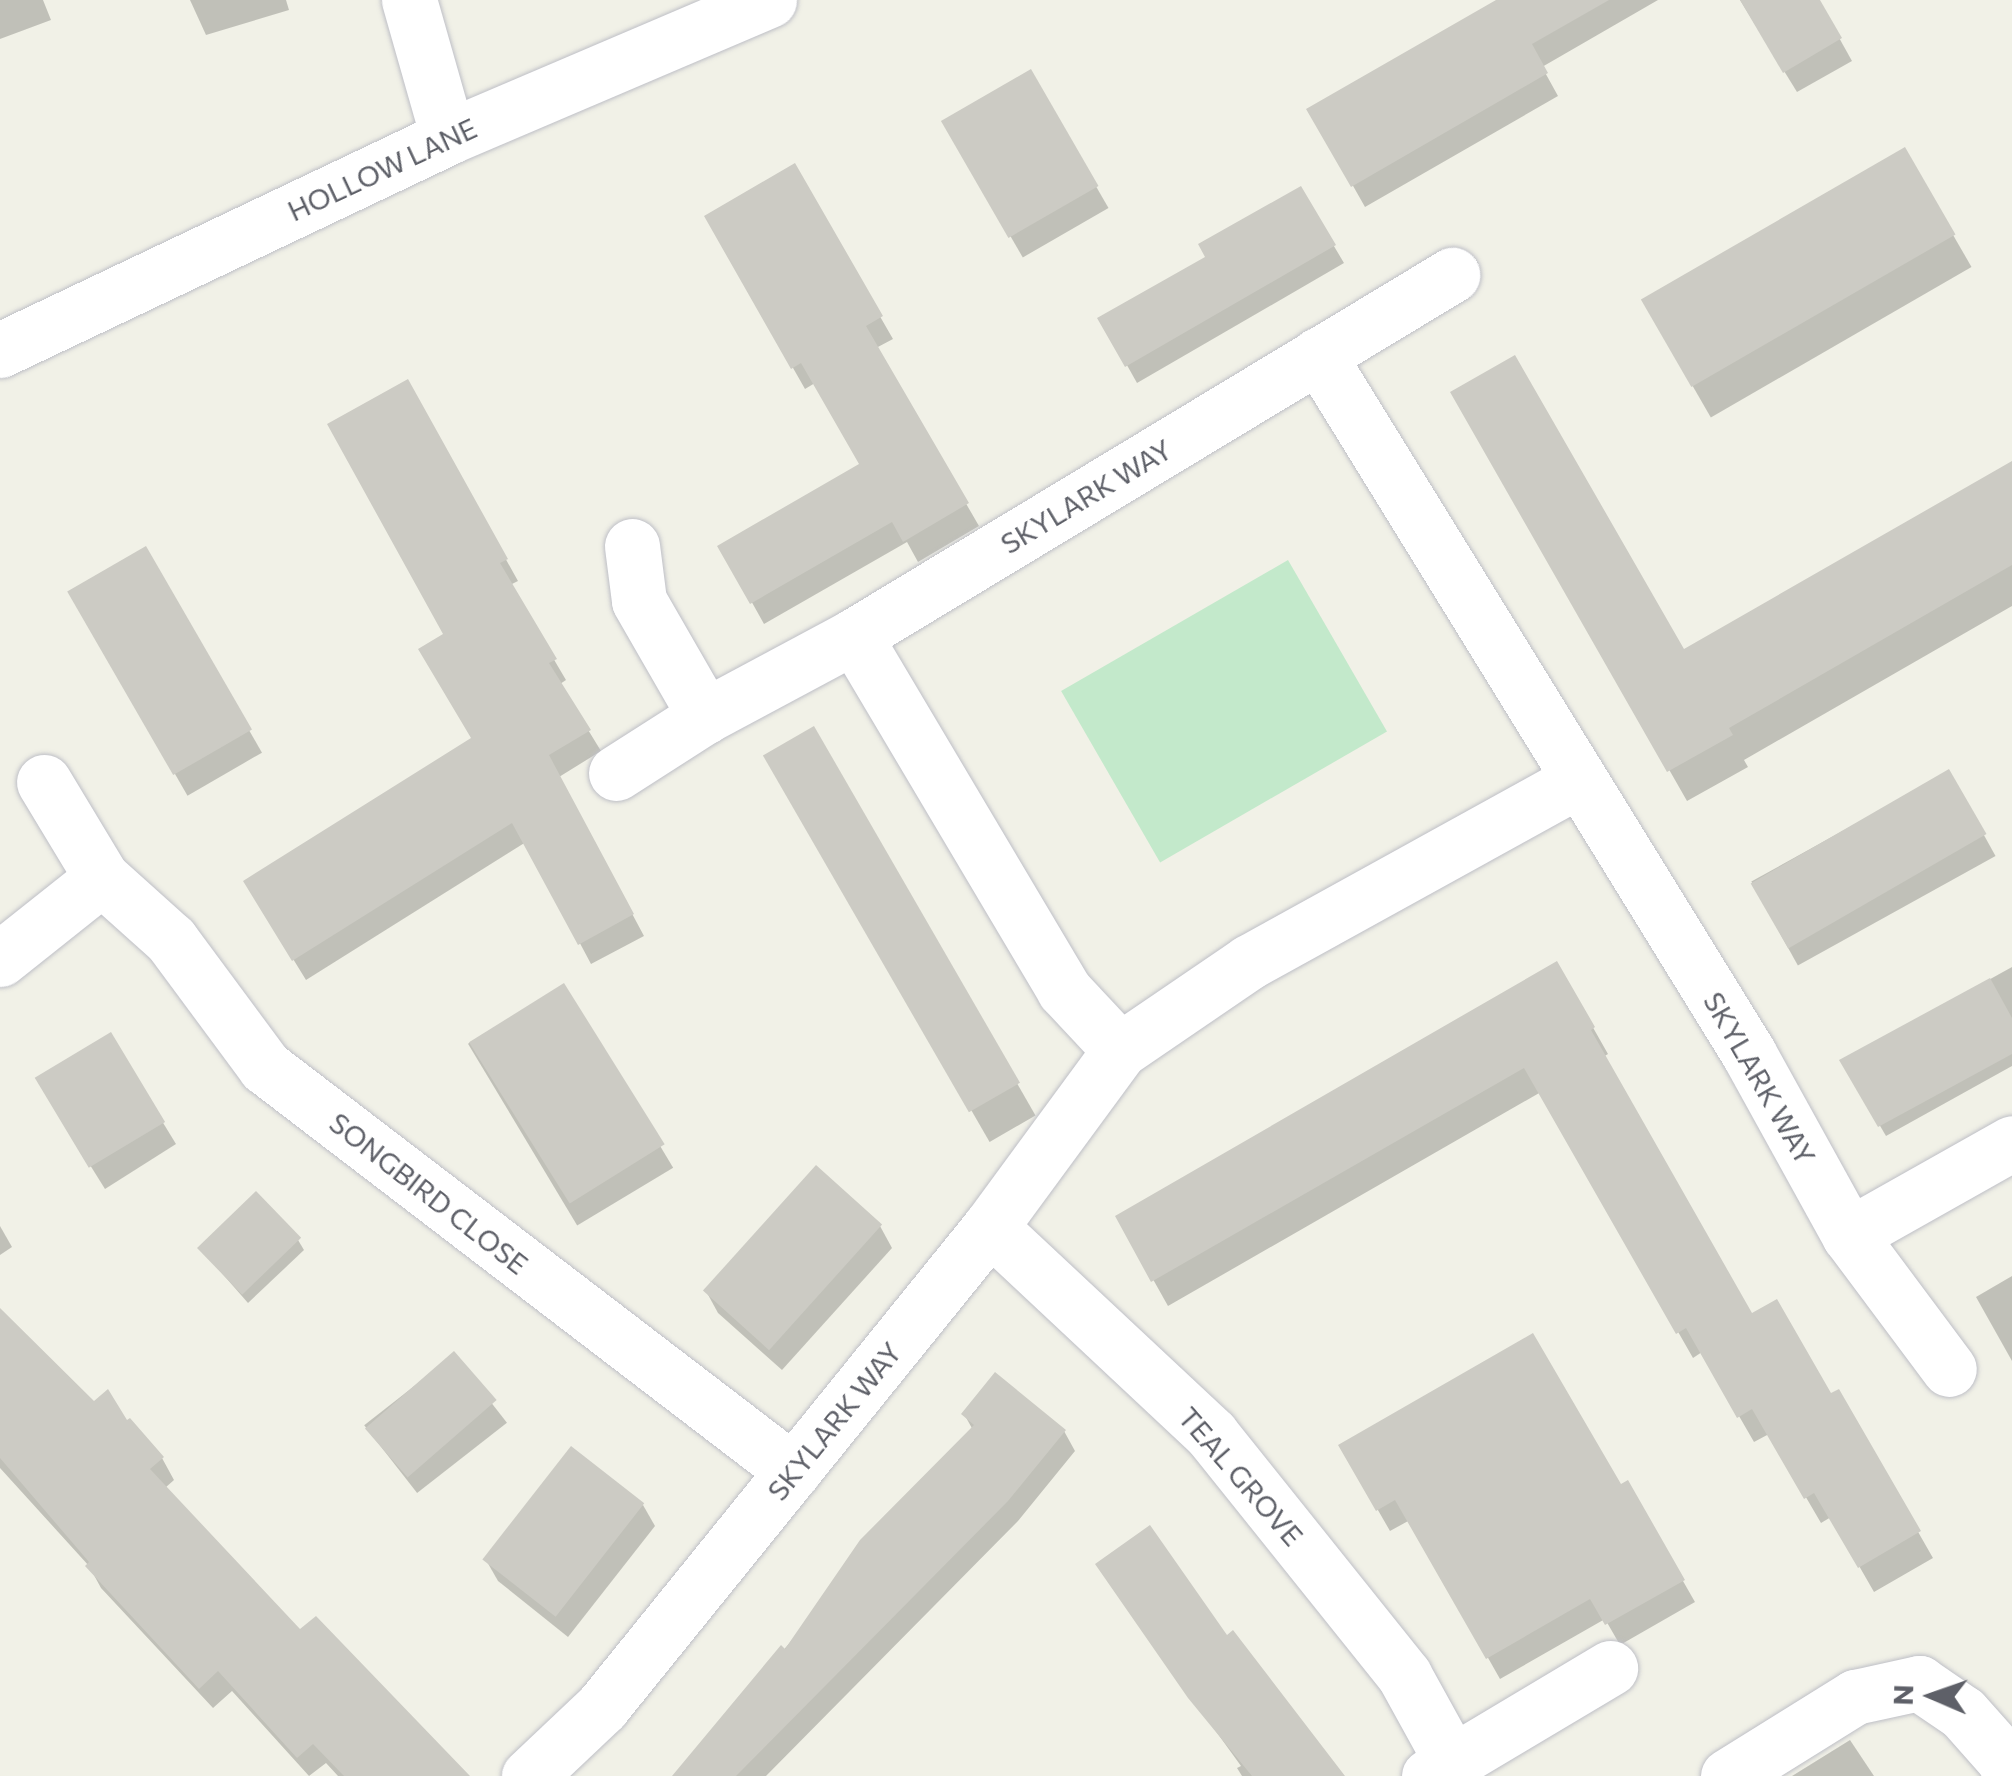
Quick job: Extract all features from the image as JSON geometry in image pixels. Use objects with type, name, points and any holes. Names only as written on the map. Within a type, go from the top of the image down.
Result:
[{"type":"street","points":[[409,0],[448,136]]},
{"type":"street","name":"HOLLOW LANE","points":[[0,350],[448,136],[769,0]]},
{"type":"street","name":"SKYLARK WAY","points":[[616,773],[705,716],[854,636],[1452,276]]},
{"type":"street","name":"SKYLARK WAY","points":[[1318,354],[1749,1054],[1849,1235],[1949,1369]]},
{"type":"street","points":[[632,546],[639,602],[705,716]]},
{"type":"street","points":[[854,636],[1064,990],[1120,1050]]},
{"type":"street","name":"SKYLARK WAY","points":[[529,1776],[602,1707],[990,1227],[1120,1050],[1249,962],[1579,780]]},
{"type":"street","name":"SONGBIRD CLOSE","points":[[44,782],[102,878],[171,940],[265,1067],[793,1472]]},
{"type":"street","points":[[0,958],[102,878]]},
{"type":"street","points":[[1849,1235],[2012,1143]]},
{"type":"street","name":"TEAL GROVE","points":[[990,1227],[1211,1434],[1404,1675],[1440,1768],[1610,1668]]},
{"type":"street","points":[[1728,1776],[1856,1697],[1919,1684],[1963,1713],[2003,1758],[2012,1776]]},
{"type":"green space","points":[[1288,560],[1387,731],[1160,862],[1061,691]]},
{"type":"building","points":[[1496,0],[1609,0],[1532,44],[1548,73],[1351,187],[1306,109]]},
{"type":"building","points":[[1740,0],[1820,0],[1842,38],[1783,73]]},
{"type":"building","points":[[1031,69],[1098,186],[1008,238],[941,121]]},
{"type":"building","points":[[1905,147],[1956,234],[1691,387],[1641,300]]},
{"type":"building","points":[[795,163],[883,316],[866,326],[969,503],[903,542],[892,522],[750,604],[717,546],[859,464],[801,363],[791,369],[704,216]]},
{"type":"building","points":[[1301,186],[1336,245],[1125,367],[1097,318],[1205,257],[1198,244]]},
{"type":"building","points":[[1515,355],[1684,649],[2012,461],[2012,565],[1729,728],[1733,735],[1667,772],[1450,392]]},
{"type":"building","points":[[408,379],[508,559],[500,563],[557,659],[549,663],[591,730],[549,755],[634,914],[578,945],[512,823],[292,961],[243,881],[471,738],[418,649],[443,634],[327,424]]},
{"type":"building","points":[[146,546],[252,730],[173,775],[67,592]]},
{"type":"building","points":[[814,726],[1020,1083],[969,1112],[763,756]]},
{"type":"building","points":[[1949,769],[1986,834],[1788,948],[1751,884]]},
{"type":"building","points":[[1557,961],[1595,1027],[1591,1030],[1752,1313],[1777,1299],[1831,1393],[1839,1389],[1921,1531],[1858,1568],[1814,1493],[1804,1499],[1752,1409],[1737,1418],[1686,1328],[1676,1334],[1524,1068],[1151,1282],[1115,1216]]},
{"type":"building","points":[[1990,978],[2012,1018],[2012,1054],[1878,1127],[1839,1060]]},
{"type":"building","points":[[564,983],[665,1144],[570,1203],[469,1042]]},
{"type":"building","points":[[111,1032],[165,1122],[89,1168],[35,1078]]},
{"type":"building","points":[[816,1165],[882,1225],[769,1350],[703,1291]]},
{"type":"building","points":[[256,1191],[301,1238],[242,1295],[197,1248]]},
{"type":"building","points":[[0,1308],[94,1401],[108,1389],[127,1420],[130,1418],[164,1457],[150,1469],[300,1629],[316,1616],[470,1776],[344,1776],[313,1744],[297,1758],[218,1671],[199,1689],[85,1566],[89,1562],[0,1458]]},
{"type":"building","points":[[1533,1333],[1621,1484],[1628,1480],[1685,1580],[1605,1625],[1590,1599],[1486,1659],[1395,1500],[1376,1511],[1338,1445]]},
{"type":"building","points":[[454,1351],[497,1400],[408,1477],[365,1428]]},
{"type":"building","points":[[995,1372],[1066,1430],[1008,1501],[736,1776],[672,1776],[781,1645],[785,1649],[860,1540],[974,1425],[961,1414]]},
{"type":"building","points":[[571,1446],[644,1503],[556,1617],[482,1559]]},
{"type":"building","points":[[1150,1525],[1227,1635],[1233,1630],[1345,1776],[1252,1776],[1188,1698],[1095,1564]]}]
